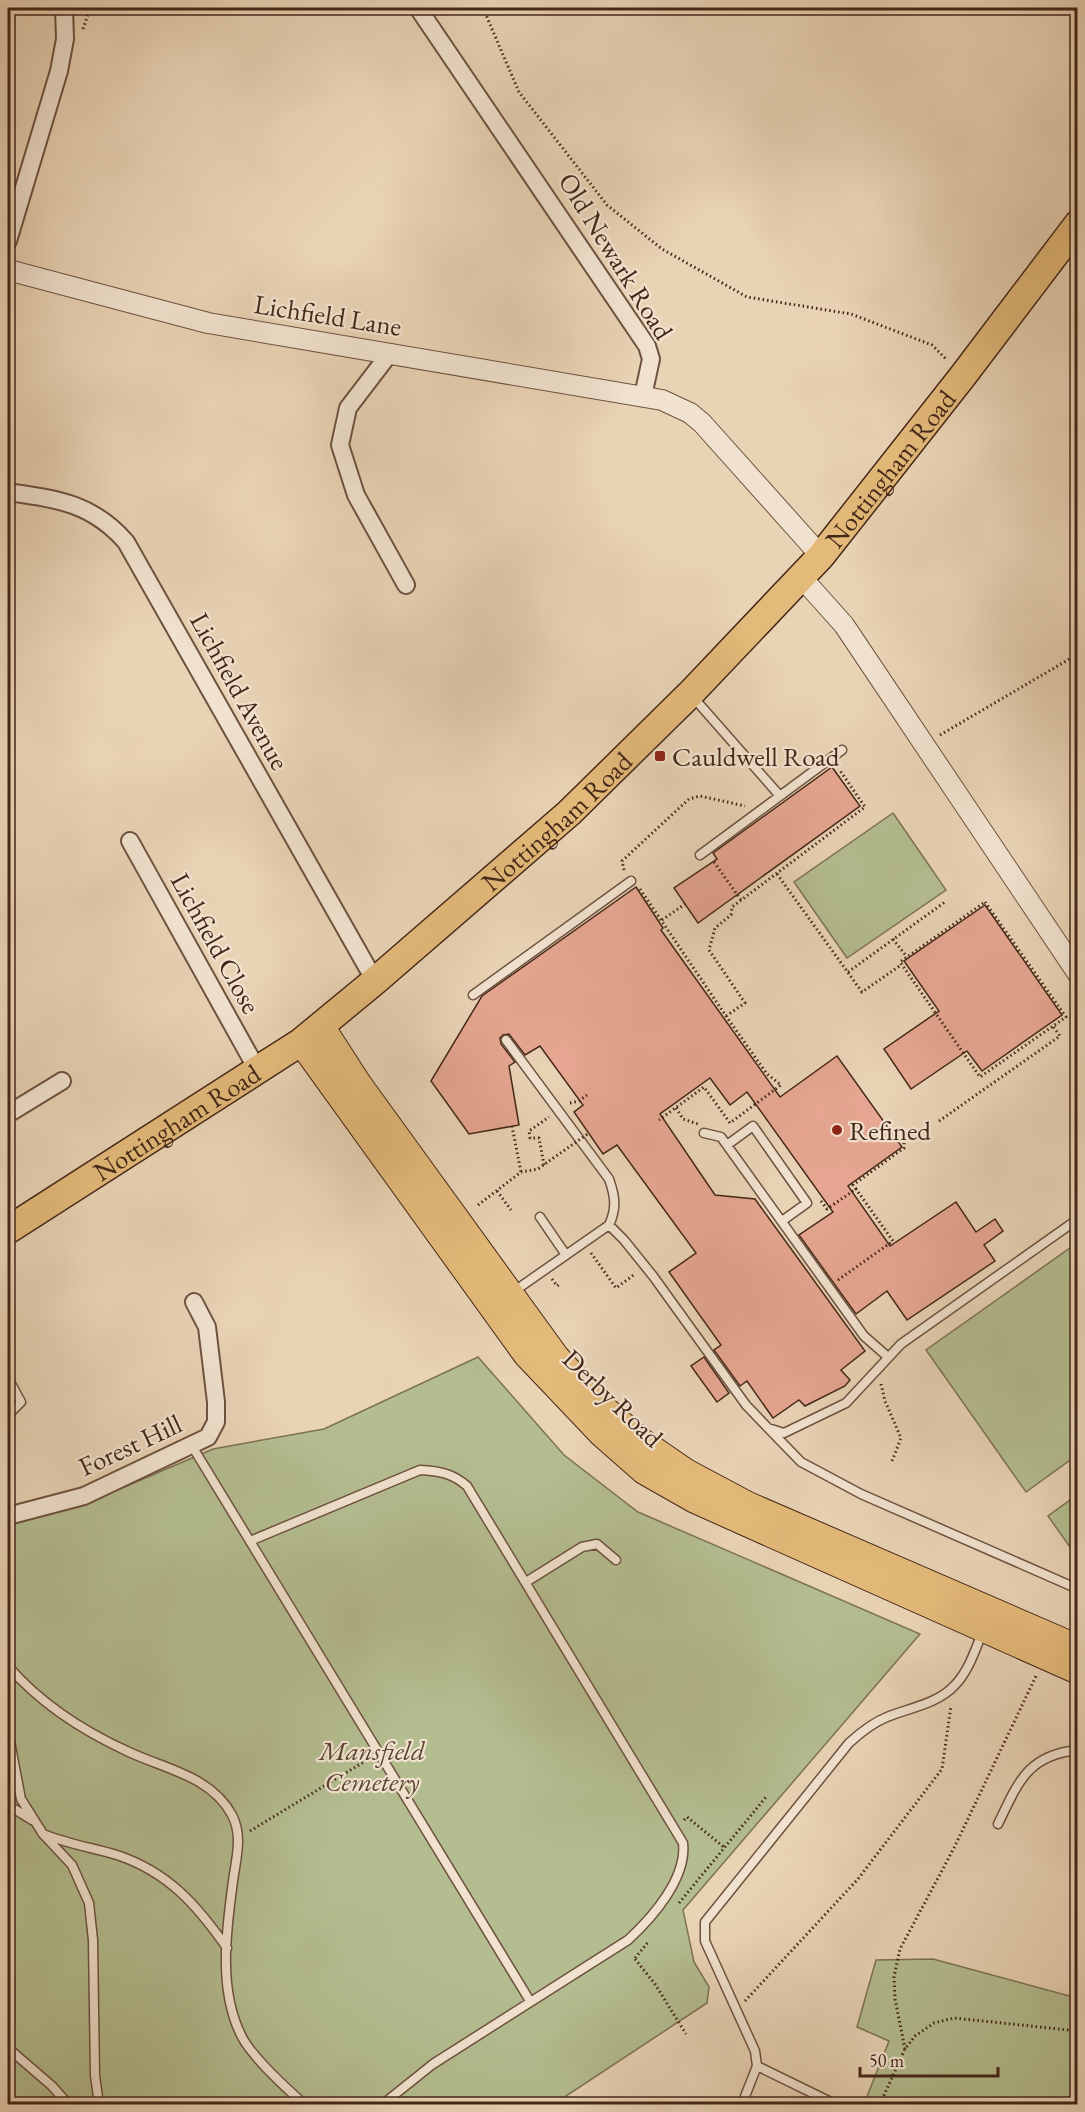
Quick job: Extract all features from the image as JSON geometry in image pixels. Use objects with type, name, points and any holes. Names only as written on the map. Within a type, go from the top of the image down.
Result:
[{"type":"highway","name":"Nottingham Road","points":[[8,1230],[258,1071],[311,1034],[569,813],[690,694],[821,556],[962,377],[1077,224]]},
{"type":"main road","name":"Derby Road","points":[[311,1034],[359,1085],[556,1358],[601,1406],[638,1439],[686,1472],[748,1505],[988,1620],[1045,1656],[1077,1671]]},
{"type":"main road","name":"Derby Road","points":[[311,1034],[526,1354],[602,1434],[644,1472],[695,1500],[988,1620],[1077,1647]]},
{"type":"street","points":[[8,241],[59,71],[65,39],[64,8]]},
{"type":"street","name":"Old Newark Road","points":[[418,8],[647,346],[651,358],[643,396]]},
{"type":"street","name":"Lichfield Lane","points":[[8,270],[208,323],[643,396]]},
{"type":"street","points":[[390,353],[348,408],[340,445],[356,495],[406,585]]},
{"type":"street","points":[[643,396],[676,405],[702,423],[821,556]]},
{"type":"street","name":"Lichfield Avenue","points":[[8,492],[80,506],[110,523],[126,542],[375,981]]},
{"type":"street","points":[[802,578],[844,625],[1077,974]]},
{"type":"street","name":"Lichfield Close","points":[[130,841],[258,1071]]},
{"type":"street","points":[[8,1114],[62,1081]]},
{"type":"street","name":"Forest Hill","points":[[8,1516],[84,1496],[208,1437],[216,1422],[216,1402],[207,1327],[194,1302]]},
{"type":"lane","points":[[690,694],[780,796]]},
{"type":"lane","points":[[703,853],[842,750]]},
{"type":"lane","points":[[474,995],[631,881]]},
{"type":"lane","points":[[506,1040],[609,1179],[614,1196],[615,1213],[609,1226],[510,1294]]},
{"type":"lane","points":[[727,1145],[753,1126],[807,1203],[782,1221]]},
{"type":"lane","points":[[704,1133],[722,1137],[864,1336],[888,1357]]},
{"type":"lane","points":[[540,1217],[566,1255]]},
{"type":"lane","points":[[768,1428],[784,1432],[846,1403],[901,1344],[1077,1219]]},
{"type":"lane","points":[[609,1226],[624,1240],[746,1405],[801,1462],[861,1494],[1077,1589]]},
{"type":"lane","points":[[8,1378],[21,1402],[8,1415]]},
{"type":"lane","points":[[192,1446],[530,2001]]},
{"type":"lane","points":[[250,1541],[420,1470],[444,1472],[457,1477],[467,1486],[676,1827],[683,1843],[682,1870],[639,1930],[623,1943],[433,2064],[383,2104]]},
{"type":"lane","points":[[526,1582],[582,1547],[597,1544],[616,1560]]},
{"type":"lane","points":[[742,2104],[757,2066],[755,2051],[705,1941],[705,1922],[849,1743],[866,1728],[885,1717],[931,1702],[954,1687],[968,1667],[988,1620]]},
{"type":"lane","points":[[8,1666],[23,1683],[77,1724],[130,1753],[175,1769],[210,1789],[232,1815],[238,1839],[227,1948],[228,2001],[243,2039],[304,2104]]},
{"type":"lane","points":[[8,1731],[21,1799],[43,1834],[72,1865],[89,1903],[93,1940],[95,2076],[99,2104]]},
{"type":"lane","points":[[999,1824],[1017,1785],[1026,1772],[1038,1761],[1077,1750]]},
{"type":"lane","points":[[8,1805],[35,1821]]},
{"type":"lane","points":[[43,1834],[118,1856],[170,1881],[203,1913],[227,1948]]},
{"type":"lane","points":[[8,2048],[52,2086],[68,2104]]},
{"type":"lane","points":[[757,2066],[835,2104]]},
{"type":"path","points":[[483,8],[519,92],[607,205],[662,249],[747,297],[851,314],[932,345],[962,377]]},
{"type":"path","points":[[923,746],[1077,654]]},
{"type":"path","points":[[726,1016],[745,1003],[709,950],[715,928],[731,915],[732,906],[865,807],[832,757]]},
{"type":"path","points":[[659,1120],[704,1087],[730,1123],[781,1085],[767,1074],[638,885],[631,881],[623,869],[622,861],[689,799],[700,796],[761,810]]},
{"type":"path","points":[[703,853],[741,900]]},
{"type":"path","points":[[777,874],[862,992],[902,964]]},
{"type":"path","points":[[848,972],[945,902]]},
{"type":"path","points":[[986,902],[1066,1017],[980,1077],[900,962],[907,957],[986,902]]},
{"type":"path","points":[[662,921],[685,904]]},
{"type":"path","points":[[893,939],[907,957]]},
{"type":"path","points":[[939,1121],[1060,1036],[1053,1026]]},
{"type":"path","points":[[1056,1039],[1060,1045]]},
{"type":"path","points":[[1021,1064],[1024,1069]]},
{"type":"path","points":[[984,1090],[987,1094]]},
{"type":"path","points":[[564,1106],[579,1101],[587,1095]]},
{"type":"path","points":[[753,1106],[759,1115]]},
{"type":"path","points":[[676,1108],[682,1117]]},
{"type":"path","points":[[544,1165],[539,1138],[530,1138],[529,1131],[545,1120]]},
{"type":"path","points":[[512,1126],[521,1172]]},
{"type":"path","points":[[478,1205],[521,1172],[538,1169],[589,1133]]},
{"type":"path","points":[[837,1281],[893,1240],[853,1185],[904,1148],[904,1143]]},
{"type":"path","points":[[815,1192],[827,1209],[856,1189]]},
{"type":"path","points":[[496,1191],[511,1210]]},
{"type":"path","points":[[584,1243],[616,1288],[639,1271],[642,1276]]},
{"type":"path","points":[[551,1277],[557,1286],[561,1283]]},
{"type":"path","points":[[879,1378],[885,1401],[901,1438],[892,1461]]},
{"type":"path","points":[[905,2049],[895,1999],[894,1977],[900,1949],[954,1848],[1045,1656]]},
{"type":"path","points":[[737,2010],[858,1880],[942,1769],[954,1687]]},
{"type":"path","points":[[238,1839],[379,1753]]},
{"type":"path","points":[[679,1904],[766,1797]]},
{"type":"path","points":[[676,1827],[687,1817],[725,1848]]},
{"type":"path","points":[[634,1958],[653,1936]]},
{"type":"path","points":[[623,1943],[655,1984],[686,2034]]},
{"type":"path","points":[[880,2104],[905,2049],[915,2036],[934,2023],[954,2018],[1077,2031]]},
{"type":"green space","points":[[893,813],[946,890],[847,958],[794,882]]},
{"type":"green space","points":[[1077,1243],[1077,1455],[1026,1492],[926,1350]]},
{"type":"green space","name":"Mansfield Cemetery","points":[[478,1357],[564,1455],[638,1512],[920,1634],[683,1910],[694,1962],[709,1987],[707,2003],[554,2104],[8,2104],[8,1524],[87,1503],[213,1449],[324,1429]]},
{"type":"green space","points":[[1077,1495],[1077,1557],[1048,1516]]},
{"type":"green space","points":[[933,1959],[1077,1998],[1077,2104],[864,2104],[889,2041],[857,2027],[876,1960]]},
{"type":"building","points":[[832,767],[860,806],[698,923],[674,888],[717,859],[713,853]]},
{"type":"building","points":[[636,887],[663,928],[661,930],[780,1097],[837,1056],[902,1147],[848,1186],[890,1246],[956,1202],[976,1232],[995,1219],[1003,1231],[984,1245],[995,1261],[907,1320],[887,1291],[856,1314],[799,1235],[833,1212],[747,1092],[730,1105],[710,1078],[660,1114],[715,1195],[755,1199],[865,1351],[841,1370],[850,1380],[845,1386],[805,1406],[799,1400],[773,1418],[747,1381],[740,1386],[714,1350],[721,1345],[669,1272],[696,1253],[617,1145],[603,1154],[574,1112],[583,1105],[540,1046],[525,1055],[509,1034],[500,1038],[501,1044],[515,1062],[509,1066],[519,1125],[469,1134],[431,1081],[482,996]]},
{"type":"building","points":[[985,905],[1062,1015],[982,1071],[967,1051],[911,1089],[884,1049],[939,1011],[904,961]]},
{"type":"building","points":[[704,1357],[729,1393],[717,1402],[691,1366]]},
{"type":"place","name":"Cauldwell Road","points":[[660,756]]},
{"type":"place","name":"Refined","points":[[837,1130]]}]
